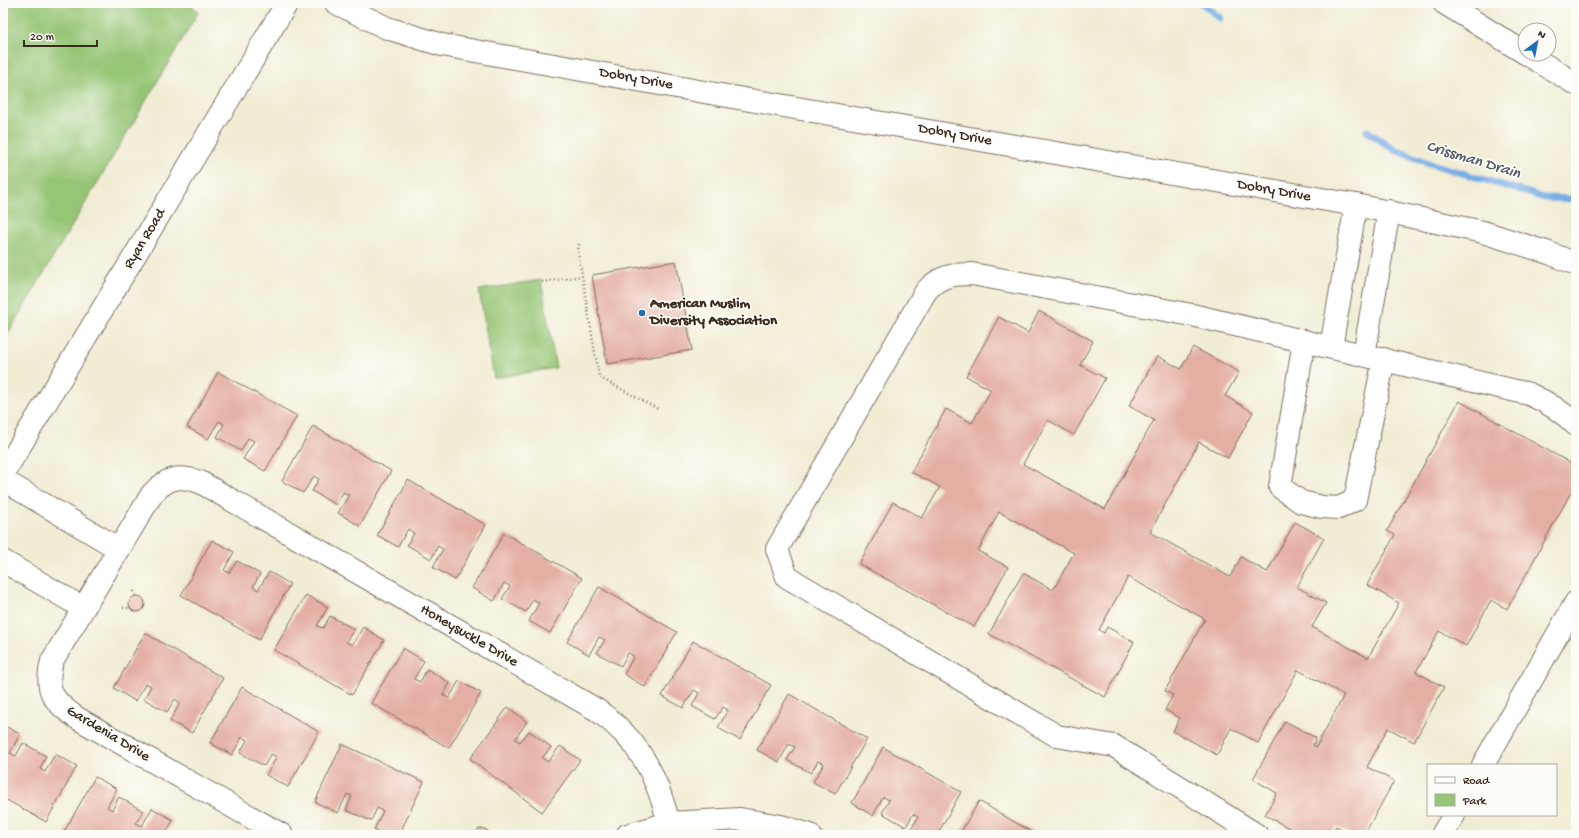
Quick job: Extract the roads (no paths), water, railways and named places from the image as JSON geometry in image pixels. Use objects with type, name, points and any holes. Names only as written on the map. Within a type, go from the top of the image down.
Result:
[{"type":"main road","name":"Ryan Road","points":[[3,474],[287,3]]},
{"type":"main road","name":"Dobry Drive","points":[[336,3],[387,28],[442,44],[729,96],[1356,205],[1483,232],[1549,253],[1576,264]]},
{"type":"main road","points":[[1444,3],[1517,48]]},
{"type":"main road","points":[[1541,62],[1576,84]]},
{"type":"main road","points":[[1332,347],[1356,205]]},
{"type":"main road","points":[[1304,341],[1280,487],[1300,502],[1339,508],[1355,500],[1374,357],[1389,212]]},
{"type":"main road","points":[[1257,835],[1114,746],[1057,736],[787,577],[776,549],[926,291],[937,280],[947,276],[972,274],[1192,315],[1529,394],[1548,402],[1565,414],[1576,425]]},
{"type":"main road","name":"Honeysuckle Drive","points":[[101,578],[152,494],[161,484],[174,478],[187,478],[200,482],[580,700],[614,722],[629,738],[644,758],[658,784],[669,823]]},
{"type":"main road","points":[[3,480],[118,549]]},
{"type":"main road","points":[[3,561],[83,608]]},
{"type":"main road","name":"Gardenia Drive","points":[[101,578],[52,661],[48,682],[55,701],[77,718],[282,835]]},
{"type":"main road","points":[[1484,764],[1576,602]]},
{"type":"main road","points":[[1442,835],[1453,816]]},
{"type":"main road","points":[[627,835],[669,823],[740,819],[781,826],[810,835]]},
{"type":"waterway","name":"Crissman Drain","points":[[1202,3],[1220,18]]},
{"type":"waterway","name":"Crissman Drain","points":[[1367,131],[1395,150],[1429,163],[1545,198],[1576,199]]},
{"type":"place","name":"American Muslim Diversity Association","points":[[642,313]]}]
